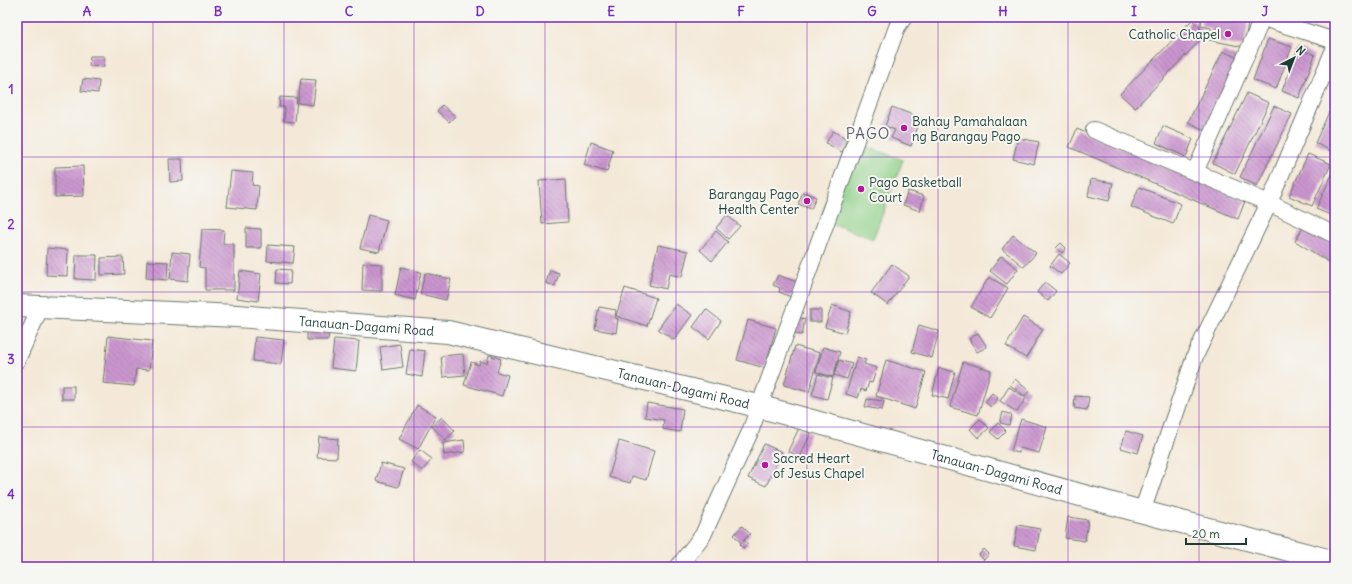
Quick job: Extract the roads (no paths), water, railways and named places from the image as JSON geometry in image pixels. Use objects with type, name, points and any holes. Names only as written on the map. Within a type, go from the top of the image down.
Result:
[{"type":"main road","name":"Tanauan-Dagami Road","points":[[17,306],[237,316],[448,332],[758,406],[1142,512],[1335,562]]},
{"type":"street","points":[[678,567],[703,535],[750,432],[758,406],[897,27],[904,17]]},
{"type":"street","points":[[1194,172],[1263,18],[1335,41]]},
{"type":"street","points":[[1142,512],[1195,356],[1269,203],[1335,48]]},
{"type":"street","points":[[1094,130],[1269,203],[1335,235]]},
{"type":"street","points":[[17,360],[41,306]]},
{"type":"place","name":"Catholic Chapel","points":[[1228,34]]},
{"type":"place","name":"Bahay Pamahalaan ng Barangay Pago","points":[[904,128]]},
{"type":"place","name":"Pago Basketball Court","points":[[861,189]]},
{"type":"place","name":"Barangay Pago Health Center","points":[[807,201]]},
{"type":"place","name":"Sacred Heart of Jesus Chapel","points":[[765,465]]},
{"type":"district","name":"PAGO","points":[[868,134]]}]
